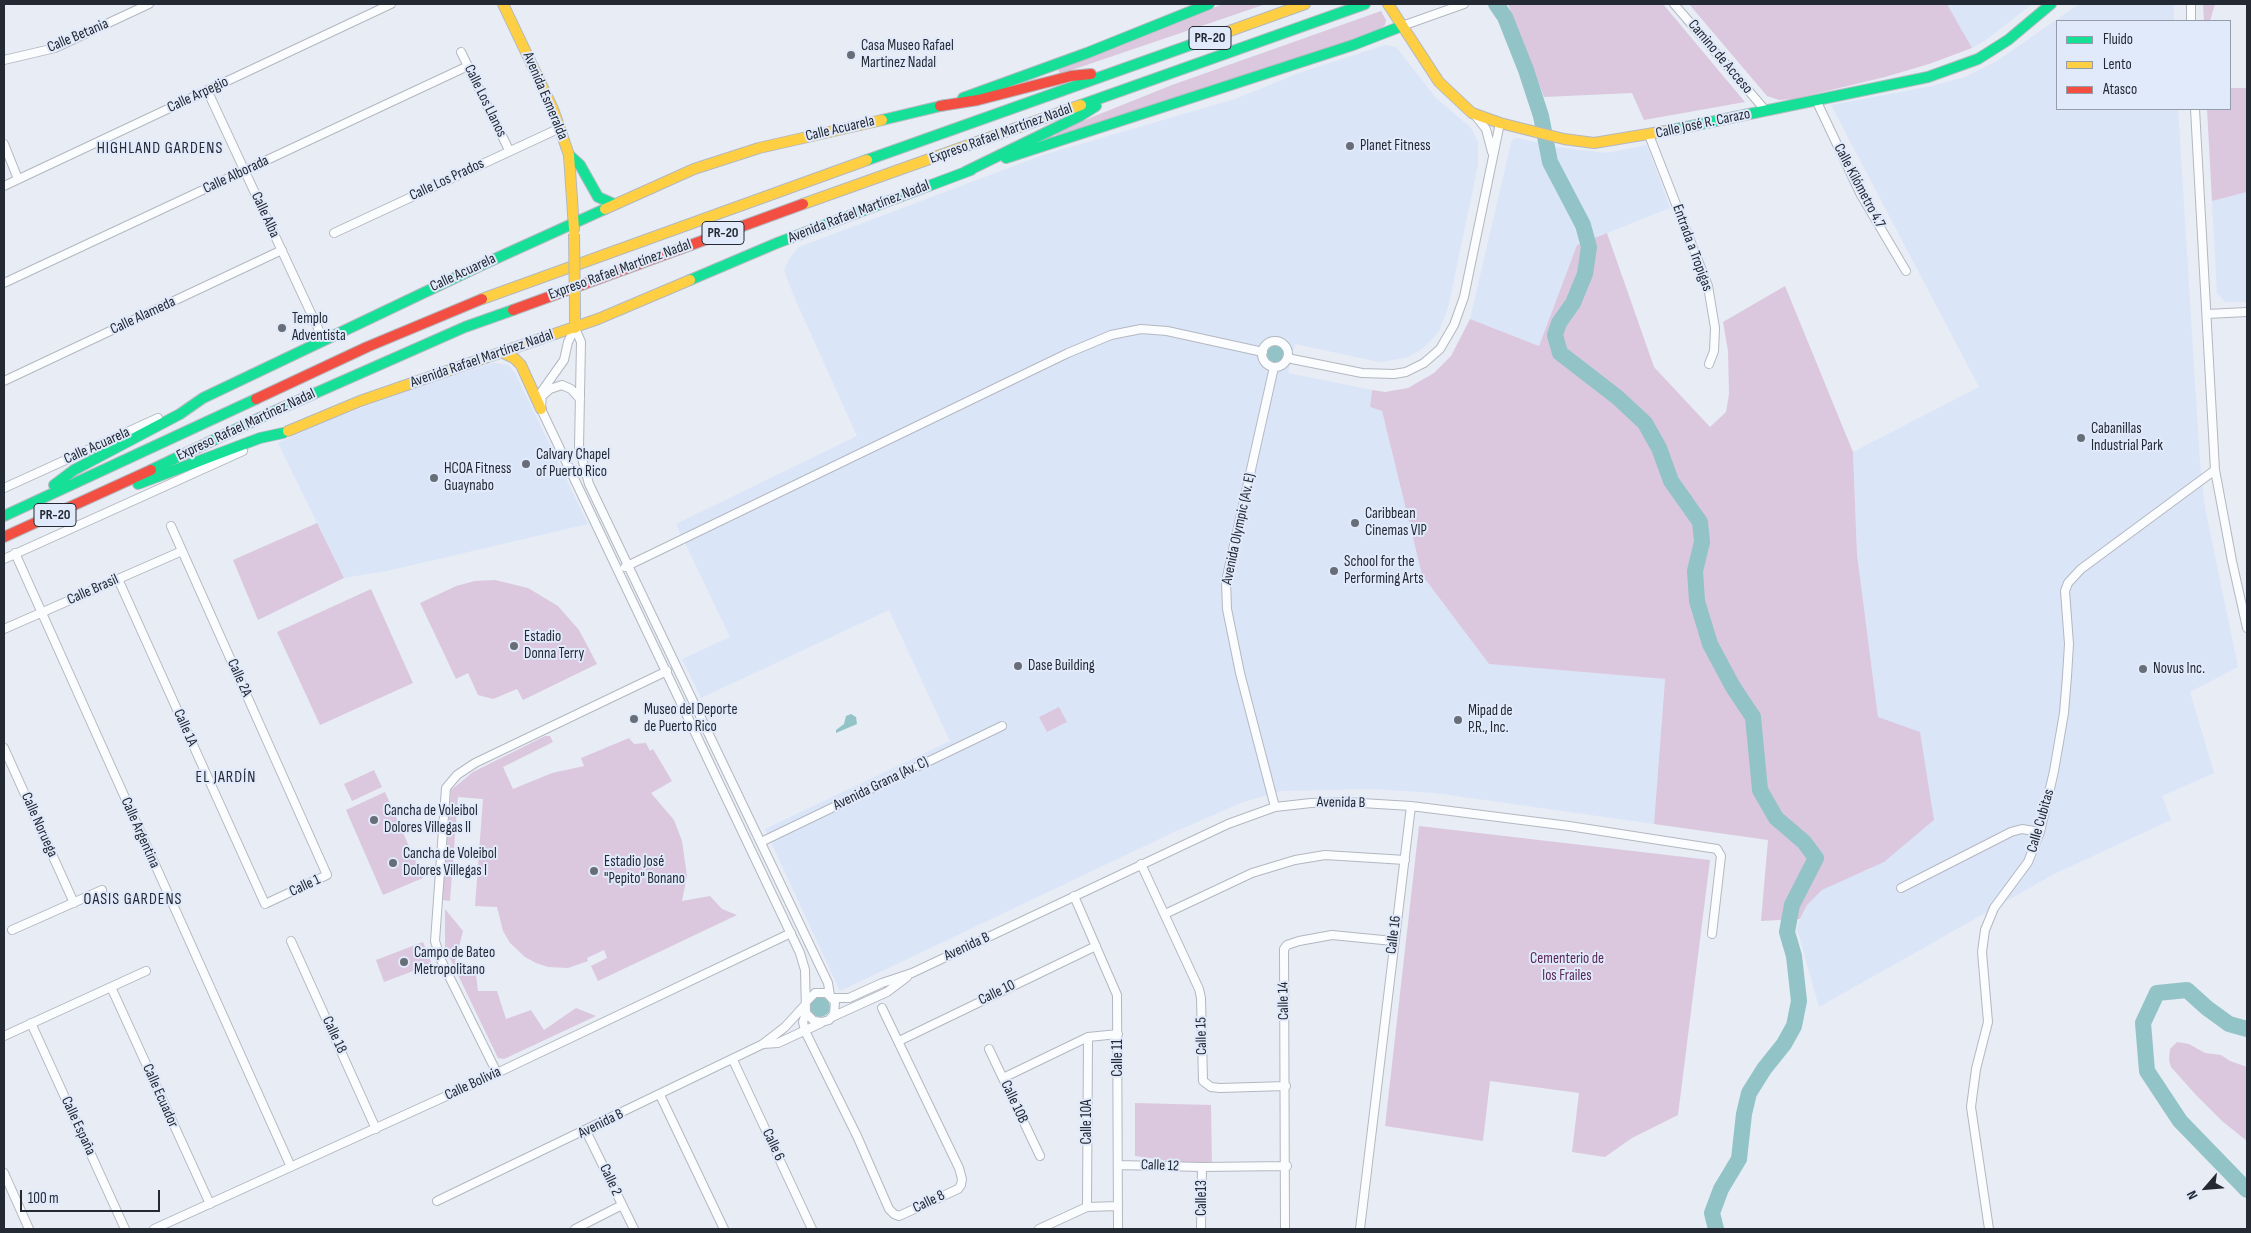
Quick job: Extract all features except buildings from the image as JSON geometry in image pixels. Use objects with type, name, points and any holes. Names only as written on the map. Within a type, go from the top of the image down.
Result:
[{"type":"main road","name":"Avenida Esmeralda","points":[[503,4],[553,109],[569,155],[574,223],[575,328]]},
{"type":"main road","points":[[940,106],[1210,4]]},
{"type":"main road","name":"Expreso Rafael Martínez Nadal","points":[[4,516],[367,347],[447,313],[562,269],[1305,4]]},
{"type":"main road","name":"Expreso Rafael Martínez Nadal","points":[[4,537],[106,492],[268,414],[465,327],[1365,4]]},
{"type":"main road","name":"Calle José R. Carazo","points":[[1388,4],[1446,91],[1472,113],[1500,123],[1564,139],[1594,143],[1649,135],[1928,77],[1978,59],[2008,40],[2051,4]]},
{"type":"main road","points":[[965,172],[1050,142],[1353,45],[1402,26]]},
{"type":"main road","points":[[940,106],[978,100],[1071,76],[1114,72]]},
{"type":"main road","points":[[965,172],[1080,116],[1120,91]]},
{"type":"main road","name":"Calle Acuarela","points":[[203,398],[323,339],[614,204],[694,169],[759,148],[940,106]]},
{"type":"main road","points":[[569,155],[580,165],[598,197],[614,204]]},
{"type":"main road","name":"Avenida Rafael Martínez Nadal","points":[[285,432],[360,401],[575,328],[777,243],[965,172]]},
{"type":"main road","points":[[501,352],[514,358],[520,365],[541,409]]},
{"type":"main road","points":[[25,506],[74,470],[180,414],[203,398]]},
{"type":"main road","points":[[106,492],[144,483],[260,438],[285,432]]},
{"type":"street","name":"Calle Betania","points":[[4,60],[55,48],[149,4]]},
{"type":"street","name":"Calle Arpegio","points":[[4,186],[391,4]]},
{"type":"street","name":"Camino de Acceso","points":[[1674,4],[1766,111]]},
{"type":"street","points":[[2191,4],[2191,20]]},
{"type":"street","points":[[1402,26],[1460,5]]},
{"type":"street","name":"Calle Los Llanos","points":[[461,52],[509,150]]},
{"type":"street","name":"Calle Alborada","points":[[4,283],[468,66]]},
{"type":"street","name":"Calle Alba","points":[[208,90],[323,339]]},
{"type":"street","name":"Calle Kilómetro 4.7","points":[[1816,100],[1861,195],[1906,270]]},
{"type":"street","points":[[2195,110],[2215,470],[2247,628]]},
{"type":"street","points":[[1472,113],[1486,129],[1493,155]]},
{"type":"street","points":[[1287,358],[1362,374],[1394,374],[1406,372],[1424,363],[1440,349],[1454,325],[1464,297],[1500,123]]},
{"type":"street","name":"Calle Los Prados","points":[[334,233],[509,150],[560,128]]},
{"type":"street","name":"Entrada a Tropigas","points":[[1649,135],[1708,286],[1715,328],[1714,351],[1709,364]]},
{"type":"street","points":[[4,144],[18,179]]},
{"type":"street","name":"Calle Alameda","points":[[4,381],[282,250]]},
{"type":"street","points":[[2207,314],[2247,312]]},
{"type":"street","points":[[541,409],[544,387],[564,360],[568,342],[575,328]]},
{"type":"street","points":[[575,328],[581,342],[579,437],[582,461],[589,484],[828,983],[835,1006],[832,1017],[822,1022],[814,1021],[806,1006],[815,993],[823,992],[831,997]]},
{"type":"street","points":[[619,570],[1068,353],[1111,335],[1141,330],[1167,331],[1263,352]]},
{"type":"street","points":[[1279,342],[1287,350],[1287,358],[1283,364],[1274,367],[1265,362],[1263,352],[1268,344],[1279,342]]},
{"type":"street","name":"Avenida Olympic (Av. E)","points":[[1274,367],[1226,581],[1227,609],[1230,624],[1275,807]]},
{"type":"street","points":[[541,398],[550,389],[562,385],[571,389],[580,398]]},
{"type":"street","name":"Calle Acuarela","points":[[4,488],[203,398]]},
{"type":"street","name":"Calle 8","points":[[541,409],[791,933],[802,959],[806,1006],[805,1031],[857,1136],[889,1209],[899,1216],[958,1188],[961,1185],[962,1178],[959,1168],[882,1008]]},
{"type":"street","name":"Avenida Rafael Martínez Nadal","points":[[4,558],[285,432]]},
{"type":"street","name":"Calle Cubitas","points":[[1989,1229],[1971,1107],[1976,1069],[1988,1022],[1982,952],[1985,930],[1994,908],[2028,862],[2040,832],[2054,772],[2064,713],[2069,644],[2065,591],[2068,584],[2081,569],[2215,470]]},
{"type":"street","name":"Calle 2A","points":[[170,526],[307,830]]},
{"type":"street","name":"Calle Brasil","points":[[4,630],[182,551]]},
{"type":"street","name":"Calle Argentina","points":[[15,553],[291,1167]]},
{"type":"street","name":"Calle 1A","points":[[118,579],[265,904]]},
{"type":"street","points":[[497,1073],[444,967],[435,941],[446,788],[462,771],[484,759],[667,671]]},
{"type":"street","name":"Avenida Grana (Av. C)","points":[[761,842],[1002,726]]},
{"type":"street","name":"Calle Noruega","points":[[4,748],[74,903]]},
{"type":"street","name":"Avenida B","points":[[831,997],[849,998],[882,983],[912,973],[1228,824],[1275,807],[1311,803],[1346,802],[1411,806],[1569,826],[1716,848],[1721,856],[1712,934]]},
{"type":"street","name":"Calle 16","points":[[1360,1229],[1393,941],[1411,806]]},
{"type":"street","points":[[1901,888],[2011,832],[2022,829],[2040,832]]},
{"type":"street","name":"Calle 1","points":[[265,904],[327,875],[307,830]]},
{"type":"street","points":[[1165,914],[1252,873],[1295,860],[1325,855],[1405,860]]},
{"type":"street","name":"Calle 15","points":[[1141,864],[1201,998],[1204,1081],[1211,1087],[1220,1088],[1286,1086]]},
{"type":"street","points":[[12,930],[102,890]]},
{"type":"street","name":"Calle 11","points":[[1074,896],[1117,995],[1118,1229]]},
{"type":"street","name":"Calle Bolivia","points":[[154,1229],[497,1073],[791,933]]},
{"type":"street","name":"Calle 14","points":[[1285,1229],[1287,1166],[1284,949],[1287,945],[1314,937],[1332,935],[1393,941]]},
{"type":"street","name":"Calle 18","points":[[291,942],[376,1128]]},
{"type":"street","name":"Calle 10","points":[[898,1041],[1096,946]]},
{"type":"street","points":[[4,1036],[146,971]]},
{"type":"street","name":"Avenida B","points":[[832,1017],[887,992],[912,973]]},
{"type":"street","name":"Calle Ecuador","points":[[111,987],[210,1204]]},
{"type":"street","name":"Avenida B","points":[[437,1201],[733,1060],[763,1044],[785,1027],[806,1006]]},
{"type":"street","name":"Avenida B","points":[[763,1044],[778,1044],[822,1022]]},
{"type":"street","name":"Calle España","points":[[31,1023],[125,1229]]},
{"type":"street","points":[[1003,1078],[1088,1037],[1118,1034]]},
{"type":"street","name":"Calle 10A","points":[[1087,1207],[1088,1037]]},
{"type":"street","name":"Calle 10B","points":[[989,1049],[1040,1156]]},
{"type":"street","name":"Calle 6","points":[[733,1060],[812,1229]]},
{"type":"street","points":[[660,1095],[724,1229]]},
{"type":"street","name":"Calle 2","points":[[586,1131],[634,1229]]},
{"type":"street","name":"Calle 12","points":[[1118,1165],[1202,1167]]},
{"type":"street","points":[[1202,1167],[1287,1166]]},
{"type":"street","name":"Calle13","points":[[1201,1229],[1202,1167]]},
{"type":"street","points":[[4,1173],[29,1229]]},
{"type":"street","points":[[575,1229],[622,1205]]},
{"type":"street","points":[[1039,1229],[1087,1207],[1118,1206]]},
{"type":"shaded area","points":[[1947,4],[2032,4],[1986,40],[1972,48]]},
{"type":"shaded area","points":[[2079,4],[2174,4],[2174,20],[2056,20],[2056,110],[2178,110],[2200,463],[2205,508],[2238,667],[2190,692],[2214,773],[2162,796],[2171,820],[2054,874],[1819,1007],[1797,929],[1800,919],[1807,905],[1822,890],[1853,875],[1871,869],[1878,717],[1857,554],[1853,452],[1979,387],[1831,105],[1932,86],[1965,77],[1997,61]]},
{"type":"shaded area","points":[[1385,45],[1396,47],[1436,98],[1471,128],[1478,142],[1478,165],[1448,308],[1439,331],[1422,349],[1406,358],[1379,362],[1295,344],[1288,373],[1372,390],[1370,407],[1382,411],[1422,575],[1489,664],[1665,679],[1654,824],[1435,793],[1371,789],[1282,791],[1243,802],[1172,833],[840,991],[765,829],[950,741],[889,610],[701,698],[682,659],[730,637],[676,524],[857,436],[784,270],[789,259],[799,247],[1043,155],[1235,99],[1299,73]]},
{"type":"shaded area","points":[[1518,138],[1556,147],[1607,153],[1647,145],[1670,208],[1577,245],[1539,346],[1470,319],[1511,143],[1513,139]]},
{"type":"shaded area","points":[[2247,192],[2247,302],[2225,302],[2217,293],[2212,201]]},
{"type":"shaded area","points":[[1276,345],[1284,350],[1285,354],[1280,362],[1276,363],[1268,358],[1267,354],[1272,346]]},
{"type":"shaded area","points":[[493,363],[508,365],[515,373],[588,524],[387,571],[344,578],[278,443],[329,420],[415,388]]},
{"type":"shaded area","points":[[851,714],[856,717],[857,724],[836,733],[836,730],[844,724],[846,716]]},
{"type":"shaded area","points":[[816,997],[824,997],[830,1003],[830,1011],[824,1017],[816,1017],[810,1011],[810,1003]]},
{"type":"green space","points":[[1223,4],[1266,4],[1060,74],[1058,69]]},
{"type":"green space","points":[[1508,4],[1663,4],[1745,102],[1644,120],[1632,93],[1544,97]]},
{"type":"green space","points":[[1689,4],[1947,4],[1972,48],[1929,64],[1885,77],[1794,99],[1779,100],[1767,96]]},
{"type":"green space","points":[[2203,4],[2215,4],[2210,20],[2204,20]]},
{"type":"green space","points":[[1381,11],[1386,20],[1385,25],[1372,35],[1057,136],[1055,132],[1172,85]]},
{"type":"green space","points":[[2231,88],[2247,88],[2247,192],[2212,201],[2207,110],[2231,110]]},
{"type":"green space","points":[[1607,233],[1654,367],[1710,427],[1726,412],[1729,394],[1728,351],[1723,322],[1785,286],[1853,452],[1857,554],[1878,717],[1920,732],[1934,820],[1884,862],[1822,890],[1807,905],[1800,919],[1761,921],[1768,840],[1654,824],[1665,679],[1489,664],[1422,575],[1382,411],[1370,407],[1372,390],[1385,392],[1408,388],[1434,373],[1451,356],[1470,319],[1539,346],[1577,245]]},
{"type":"green space","points":[[317,523],[344,578],[258,620],[233,560]]},
{"type":"green space","name":"Estadio Donna Terry","points":[[495,580],[528,588],[558,606],[579,630],[597,664],[523,700],[517,689],[493,699],[478,695],[468,673],[456,679],[420,603],[456,586],[475,581]]},
{"type":"green space","points":[[371,589],[413,683],[320,725],[277,632]]},
{"type":"green space","points":[[1059,707],[1067,722],[1047,732],[1039,717]]},
{"type":"green space","name":"Estadio José \"Pepito\" Bonano","points":[[545,736],[550,736],[553,742],[503,767],[513,789],[552,773],[584,766],[581,758],[629,738],[634,744],[646,743],[650,751],[653,749],[672,781],[651,793],[674,820],[682,841],[687,876],[682,901],[710,896],[722,909],[737,915],[598,981],[591,966],[607,958],[604,950],[587,958],[588,961],[568,968],[548,967],[536,963],[525,957],[510,943],[503,931],[497,907],[475,906],[483,799],[458,797],[450,901],[442,900],[451,790],[473,772]]},
{"type":"green space","points":[[374,770],[382,787],[352,801],[344,784]]},
{"type":"green space","points":[[385,792],[423,878],[383,895],[346,810]]},
{"type":"green space","name":"Cementerio de los Frailes","points":[[1419,826],[1710,860],[1678,1115],[1632,1138],[1605,1157],[1572,1152],[1579,1093],[1490,1081],[1483,1141],[1385,1126]]},
{"type":"green space","points":[[445,909],[463,931],[455,962],[475,967],[478,991],[497,991],[506,1019],[531,1010],[544,1030],[576,1008],[596,1016],[504,1059],[498,1058],[445,948]]},
{"type":"green space","name":"Campo de Bateo Metropolitano","points":[[423,942],[432,964],[384,982],[376,960]]},
{"type":"green space","points":[[2177,1042],[2189,1044],[2205,1053],[2221,1055],[2230,1061],[2247,1067],[2247,1141],[2222,1121],[2171,1067],[2169,1060],[2170,1049]]},
{"type":"green space","points":[[1135,1103],[1211,1105],[1212,1167],[1135,1156]]},
{"type":"waterway","points":[[1496,4],[1505,17],[1526,70],[1541,116],[1550,162],[1583,225],[1589,247],[1585,274],[1573,303],[1559,323],[1555,335],[1560,353],[1617,397],[1645,423],[1659,448],[1671,481],[1700,522],[1702,542],[1695,571],[1697,601],[1710,644],[1733,687],[1753,717],[1760,790],[1776,818],[1804,842],[1816,858],[1792,905],[1787,932],[1794,956],[1799,1001],[1794,1026],[1784,1044],[1764,1069],[1749,1093],[1744,1114],[1739,1159],[1721,1189],[1712,1213],[1716,1229]]},
{"type":"waterway","points":[[2247,1029],[2229,1024],[2187,990],[2157,993],[2143,1023],[2147,1071],[2180,1121],[2247,1190]]},
{"type":"traffic: fast","points":[[963,98],[1087,53],[1209,4]]},
{"type":"traffic: fast","points":[[1081,105],[1365,4]]},
{"type":"traffic: fast","points":[[1672,130],[1928,77],[1978,59],[2008,40],[2051,4]]},
{"type":"traffic: fast","points":[[1006,158],[1353,45],[1402,26]]},
{"type":"traffic: fast","points":[[867,160],[1224,33]]},
{"type":"traffic: fast","points":[[882,120],[945,105]]},
{"type":"traffic: fast","points":[[965,172],[1080,116],[1096,106]]},
{"type":"traffic: fast","points":[[569,155],[580,165],[598,197],[614,204]]},
{"type":"traffic: fast","points":[[690,280],[777,243],[971,170]]},
{"type":"traffic: fast","points":[[203,398],[486,263],[605,209]]},
{"type":"traffic: fast","points":[[151,470],[268,414],[465,327],[513,310]]},
{"type":"traffic: fast","points":[[54,485],[74,470],[180,414],[203,398]]},
{"type":"traffic: fast","points":[[4,516],[256,399]]},
{"type":"traffic: fast","points":[[138,484],[260,438],[283,433]]},
{"type":"traffic: slow","points":[[503,4],[553,109],[569,155],[574,229]]},
{"type":"traffic: slow","points":[[1224,33],[1305,4]]},
{"type":"traffic: slow","points":[[1388,4],[1439,82],[1472,113],[1500,123],[1564,139],[1594,143],[1672,130]]},
{"type":"traffic: slow","points":[[803,204],[1081,105]]},
{"type":"traffic: slow","points":[[605,209],[694,169],[759,148],[882,120]]},
{"type":"traffic: slow","points":[[482,299],[867,160]]},
{"type":"traffic: slow","points":[[574,234],[575,308]]},
{"type":"traffic: slow","points":[[288,431],[360,401],[598,319],[690,280]]},
{"type":"traffic: slow","points":[[575,308],[575,328]]},
{"type":"traffic: slow","points":[[501,352],[514,358],[521,365],[541,409]]},
{"type":"traffic: jam","points":[[940,106],[978,100],[1071,76],[1091,74]]},
{"type":"traffic: jam","points":[[513,310],[803,204]]},
{"type":"traffic: jam","points":[[256,399],[367,347],[482,299]]},
{"type":"traffic: jam","points":[[4,537],[151,470]]},
{"type":"place","name":"Casa Museo Rafael Martinez Nadal","points":[[851,55]]},
{"type":"place","name":"Planet Fitness","points":[[1350,146]]},
{"type":"place","name":"Templo Adventista","points":[[282,328]]},
{"type":"place","name":"Cabanillas Industrial Park","points":[[2081,438]]},
{"type":"place","name":"Calvary Chapel of Puerto Rico","points":[[526,464]]},
{"type":"place","name":"HCOA Fitness Guaynabo","points":[[434,478]]},
{"type":"place","name":"Caribbean Cinemas VIP","points":[[1355,523]]},
{"type":"place","name":"School for the Performing Arts","points":[[1334,571]]},
{"type":"place","name":"Estadio Donna Terry","points":[[514,646]]},
{"type":"place","name":"Dase Building","points":[[1018,666]]},
{"type":"place","name":"Novus Inc.","points":[[2143,669]]},
{"type":"place","name":"Museo del Deporte de Puerto Rico","points":[[634,719]]},
{"type":"place","name":"Mipad de P.R., Inc.","points":[[1458,720]]},
{"type":"place","name":"Cancha de Voleibol Dolores Villegas II","points":[[374,820]]},
{"type":"place","name":"Cancha de Voleibol Dolores Villegas I","points":[[393,863]]},
{"type":"place","name":"Estadio José \"Pepito\" Bonano","points":[[594,871]]},
{"type":"place","name":"Campo de Bateo Metropolitano","points":[[404,962]]},
{"type":"district","name":"HIGHLAND GARDENS","points":[[160,149]]},
{"type":"district","name":"EL JARDÍN","points":[[226,778]]},
{"type":"district","name":"OASIS GARDENS","points":[[133,900]]}]
